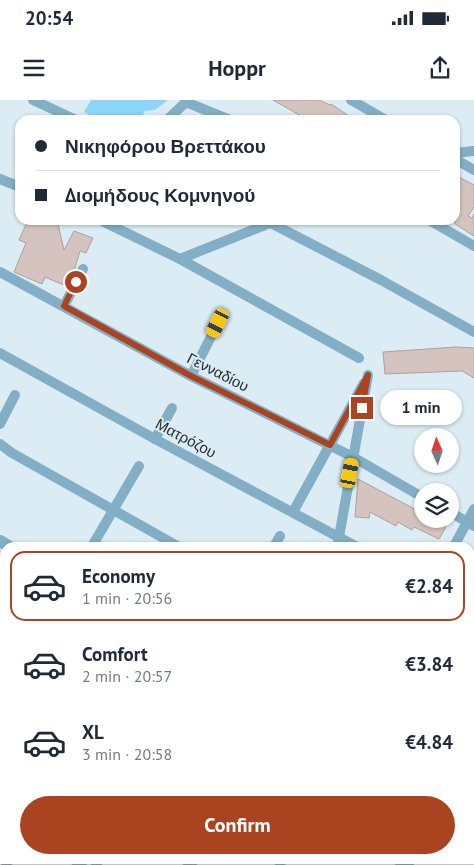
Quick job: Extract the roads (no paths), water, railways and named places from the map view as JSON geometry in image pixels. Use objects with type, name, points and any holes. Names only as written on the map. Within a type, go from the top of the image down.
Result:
[{"type":"street","points":[[33,100],[65,115]]},
{"type":"street","points":[[351,100],[377,115]]},
{"type":"street","points":[[172,115],[187,101]]},
{"type":"street","points":[[180,115],[187,101]]},
{"type":"street","points":[[187,101],[219,115]]},
{"type":"street","points":[[460,152],[474,151]]},
{"type":"street","points":[[460,163],[474,170]]},
{"type":"street","points":[[0,179],[15,185]]},
{"type":"street","points":[[113,225],[180,259],[359,358]]},
{"type":"street","points":[[180,259],[260,225]]},
{"type":"street","points":[[277,225],[474,332]]},
{"type":"street","points":[[438,225],[474,246]]},
{"type":"street","points":[[64,306],[83,270]]},
{"type":"street","name":"Γενναδίου","points":[[0,272],[191,376],[354,457],[414,492]]},
{"type":"street","points":[[191,376],[218,323]]},
{"type":"street","name":"Ματρόζου","points":[[0,353],[155,439],[349,542]]},
{"type":"street","points":[[293,512],[368,375],[338,542]]},
{"type":"street","points":[[0,424],[16,395]]},
{"type":"street","points":[[155,439],[172,408]]},
{"type":"street","points":[[0,444],[12,453],[170,542]]},
{"type":"street","points":[[95,542],[139,466]]},
{"type":"street","points":[[457,542],[470,524],[474,509]]},
{"type":"street","points":[[459,517],[470,524]]},
{"type":"street","points":[[276,542],[280,536]]}]
